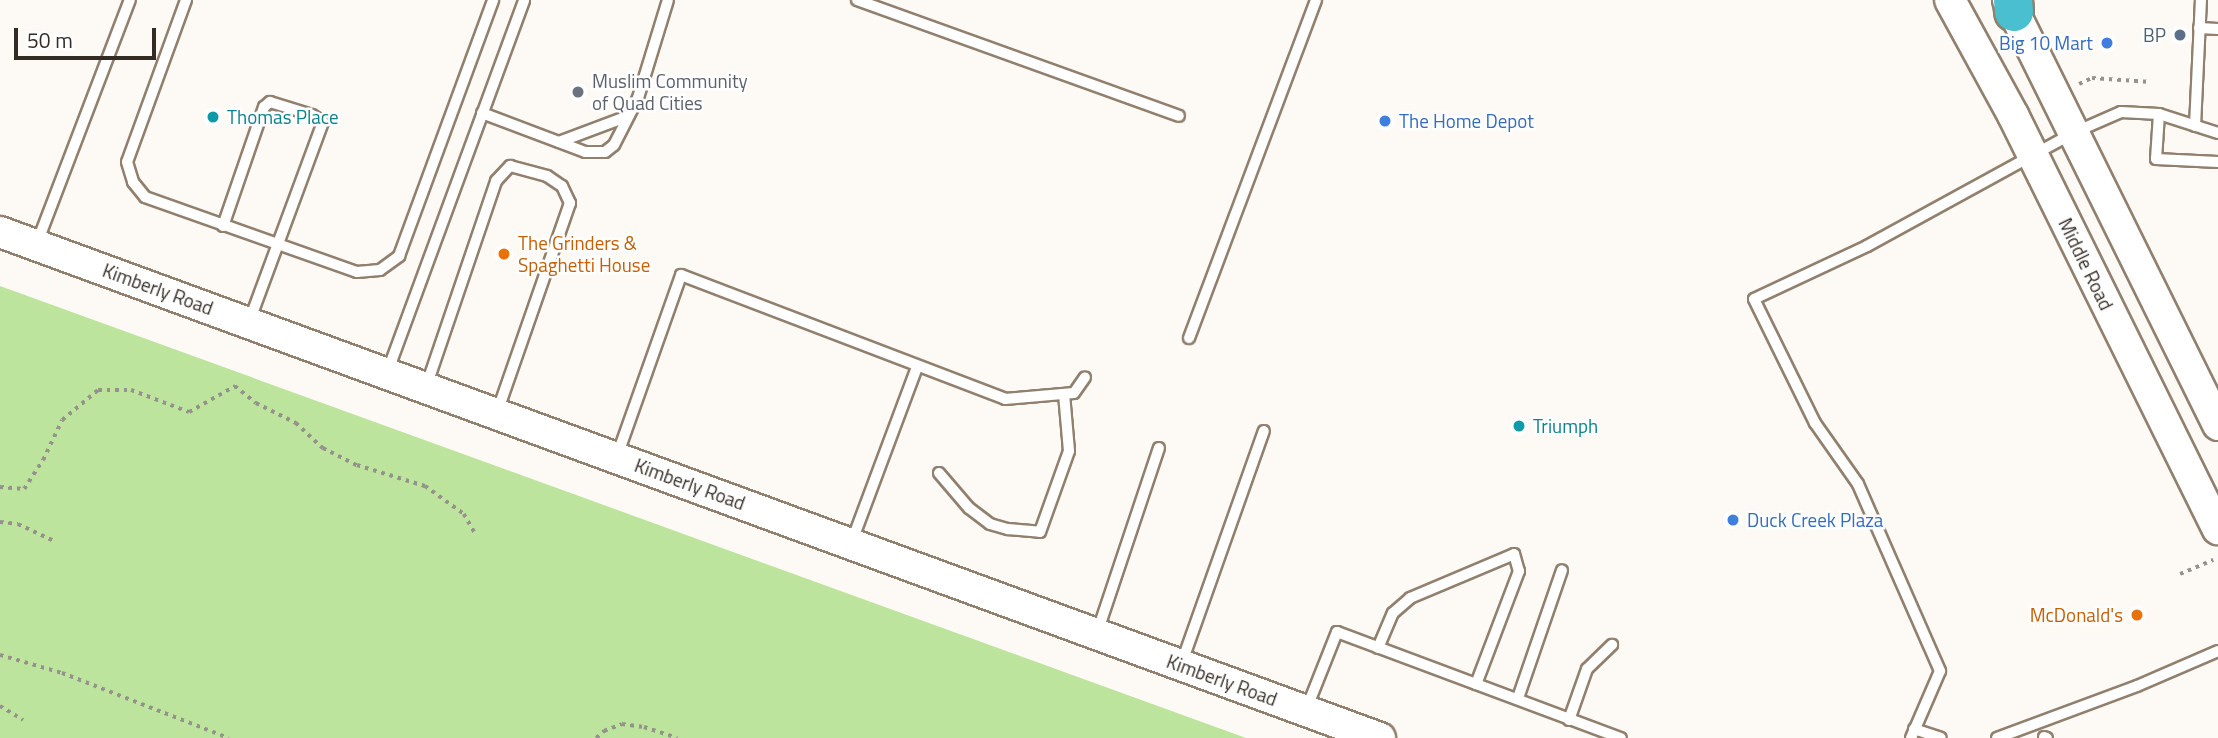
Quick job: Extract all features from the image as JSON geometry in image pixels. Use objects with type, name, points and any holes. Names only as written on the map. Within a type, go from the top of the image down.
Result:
[{"type":"main road","name":"Middle Road","points":[[1950,0],[2014,115],[2218,529]]},
{"type":"main road","points":[[2012,4],[2218,425]]},
{"type":"main road","name":"Kimberly Road","points":[[0,232],[1380,738]]},
{"type":"lane","points":[[36,246],[130,0]]},
{"type":"lane","points":[[186,0],[127,162],[133,182],[145,197],[357,272],[380,270],[399,256],[493,0]]},
{"type":"lane","points":[[387,373],[524,0]]},
{"type":"lane","points":[[858,0],[1179,116]]},
{"type":"lane","points":[[1189,338],[1316,0]]},
{"type":"lane","points":[[2195,126],[2201,0]]},
{"type":"lane","points":[[482,113],[585,152],[605,152],[614,145],[638,97],[667,3]]},
{"type":"lane","points":[[2199,28],[2218,29]]},
{"type":"lane","points":[[223,226],[264,107],[270,102],[312,115],[323,122],[249,322]]},
{"type":"lane","points":[[1941,738],[1913,734],[1940,671],[1858,484],[1800,395],[1754,299],[1867,246],[2073,133],[2121,112],[2159,114],[2218,133]]},
{"type":"lane","points":[[2159,114],[2156,159],[2218,162]]},
{"type":"lane","points":[[559,142],[628,116]]},
{"type":"lane","points":[[426,387],[496,181],[510,166],[547,176],[562,186],[570,203],[497,413]]},
{"type":"lane","points":[[617,456],[681,275],[1005,399],[1074,393],[1085,377]]},
{"type":"lane","points":[[851,543],[916,367]]},
{"type":"lane","points":[[939,472],[969,508],[990,524],[1040,532],[1069,451],[1064,394]]},
{"type":"lane","points":[[1181,664],[1264,431]]},
{"type":"lane","points":[[1097,633],[1159,448]]},
{"type":"lane","points":[[1378,649],[1392,613],[1409,598],[1514,554],[1519,571],[1476,684]]},
{"type":"lane","points":[[1518,698],[1562,570]]},
{"type":"lane","points":[[1306,711],[1337,632],[1621,738]]},
{"type":"lane","points":[[1569,720],[1587,669],[1612,645]]},
{"type":"lane","points":[[1997,738],[2137,686],[2218,651]]},
{"type":"path","points":[[2079,84],[2092,78],[2151,82]]},
{"type":"path","points":[[0,487],[24,489],[43,460],[62,420],[98,390],[131,390],[188,412],[235,386],[256,403],[296,423],[323,448],[357,465],[425,486],[464,514],[475,533]]},
{"type":"path","points":[[0,522],[18,524],[56,542]]},
{"type":"path","points":[[2179,574],[2213,559]]},
{"type":"path","points":[[0,655],[62,673],[229,738]]},
{"type":"path","points":[[0,706],[23,720]]},
{"type":"path","points":[[596,738],[604,731],[622,724],[643,727],[677,738]]},
{"type":"green space","points":[[0,286],[1246,738],[0,738]]},
{"type":"place","name":"BP","points":[[2180,35]]},
{"type":"place","name":"Big 10 Mart","points":[[2107,43]]},
{"type":"place","name":"Muslim Community of Quad Cities","points":[[578,92]]},
{"type":"place","name":"Thomas Place","points":[[213,117]]},
{"type":"place","name":"The Home Depot","points":[[1385,121]]},
{"type":"place","name":"The Grinders & Spaghetti House","points":[[504,254]]},
{"type":"place","name":"Triumph","points":[[1519,426]]},
{"type":"place","name":"Duck Creek Plaza","points":[[1733,520]]},
{"type":"place","name":"McDonald's","points":[[2137,615]]}]
